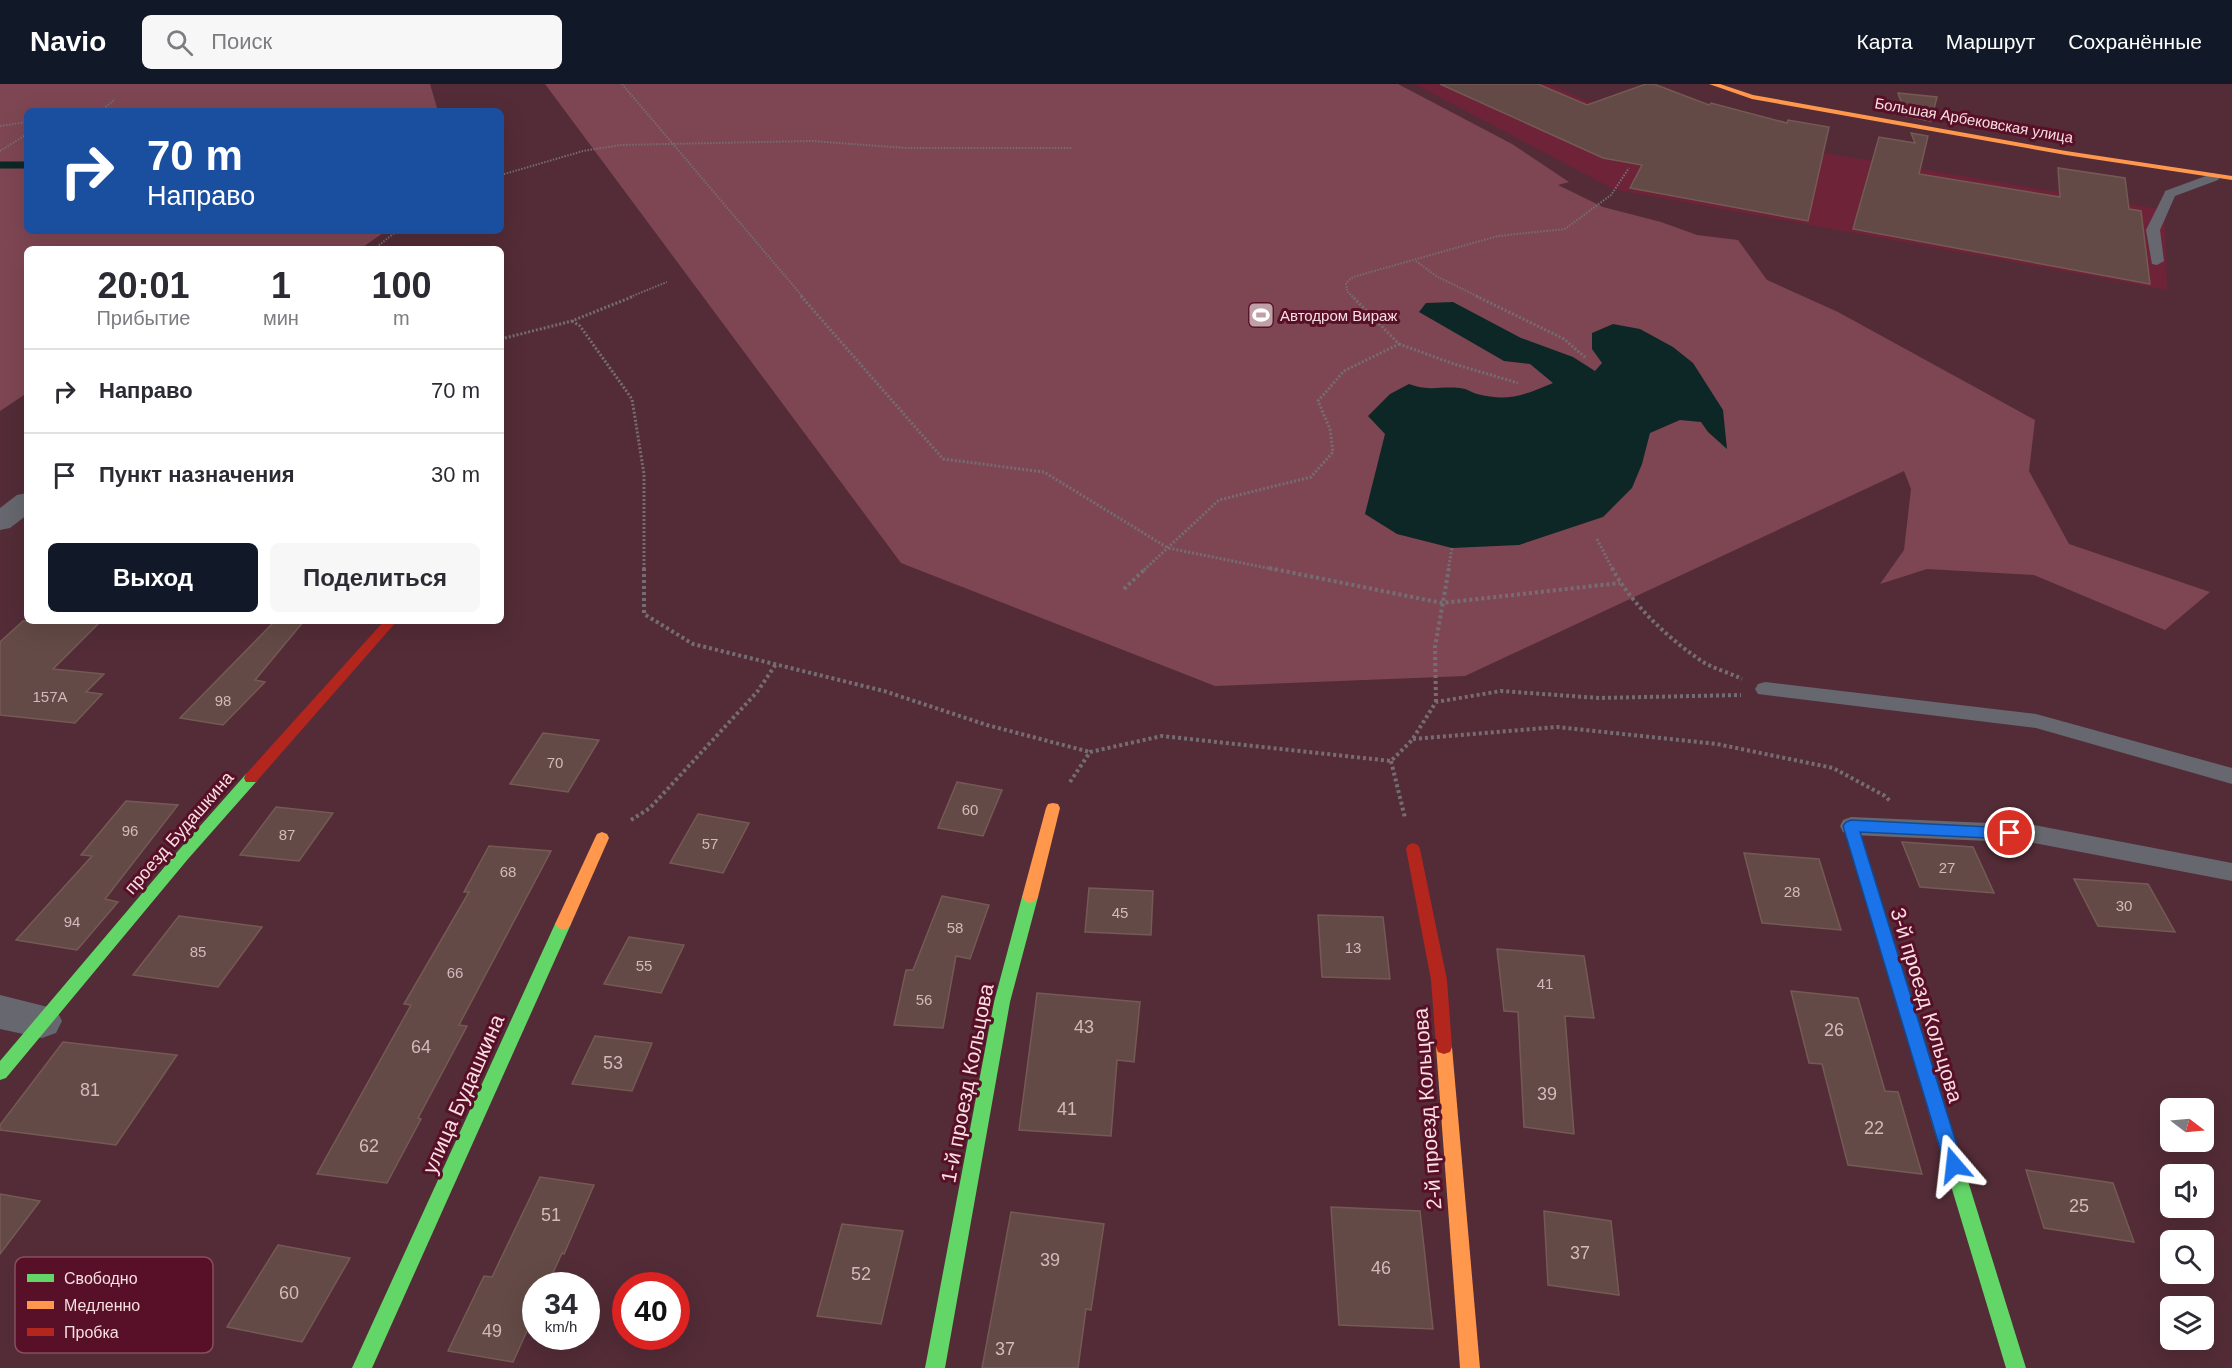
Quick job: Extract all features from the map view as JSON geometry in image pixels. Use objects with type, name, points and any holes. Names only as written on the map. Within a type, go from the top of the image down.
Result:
[{"type":"street","name":"Большая Арбековская улица","points":[[1713,84],[1752,97],[2066,153],[2232,178]]},
{"type":"street","points":[[0,522],[24,503]]},
{"type":"street","name":"проезд Будашкина","points":[[0,1073],[183,855],[388,624]]},
{"type":"street","name":"1-й проезд Кольцова","points":[[935,1368],[1002,1002],[1053,808]]},
{"type":"street","name":"3-й проезд Кольцова","points":[[1851,826],[2016,1368]]},
{"type":"street","name":"улица Будашкина","points":[[362,1368],[602,838]]},
{"type":"street","name":"2-й проезд Кольцова","points":[[1413,849],[1439,980],[1470,1368]]},
{"type":"street","points":[[0,1012],[42,1021]]},
{"type":"lane","points":[[2157,261],[2153,230],[2170,194],[2214,177]]},
{"type":"lane","points":[[1765,689],[2036,721],[2232,776]]},
{"type":"lane","points":[[1851,826],[2034,834],[2232,872]]},
{"type":"path","points":[[622,84],[676,144],[773,264],[944,459],[1044,472],[1168,548],[1442,603],[1620,583]]},
{"type":"path","points":[[104,108],[115,99]]},
{"type":"path","points":[[0,126],[24,122]]},
{"type":"path","points":[[0,151],[24,136]]},
{"type":"path","points":[[504,175],[583,151],[620,145],[812,141],[906,148],[1073,148]]},
{"type":"path","points":[[1518,383],[1454,364],[1399,344],[1347,291],[1346,283],[1353,277],[1498,236],[1565,229],[1611,195],[1629,168]]},
{"type":"path","points":[[378,246],[393,234]]},
{"type":"path","points":[[1416,261],[1436,276],[1563,339],[1586,358]]},
{"type":"path","points":[[504,338],[572,321],[667,282]]},
{"type":"path","points":[[572,321],[580,326],[632,399],[644,474],[644,614],[693,644],[884,691],[987,725],[1090,752],[1162,736],[1391,760],[1412,740],[1436,702],[1435,647],[1452,548]]},
{"type":"path","points":[[1124,590],[1219,500],[1311,477],[1333,452],[1330,429],[1318,401],[1344,371],[1399,344]]},
{"type":"path","points":[[1597,539],[1620,583],[1654,622],[1704,662],[1765,689]]},
{"type":"path","points":[[602,838],[650,808],[757,692],[776,664]]},
{"type":"path","points":[[1436,702],[1501,691],[1599,698],[1671,698],[1739,695],[1765,689]]},
{"type":"path","points":[[1412,740],[1557,727],[1717,744],[1833,768],[1885,796],[1914,829]]},
{"type":"path","points":[[1053,808],[1090,752]]},
{"type":"path","points":[[1391,760],[1413,849]]},
{"type":"shaded area","points":[[0,84],[430,84],[437,108],[24,108],[24,234],[382,234],[364,246],[24,246],[24,395],[0,411]]},
{"type":"shaded area","name":"Автодром Вираж","points":[[545,84],[1398,84],[1512,144],[1569,182],[1558,185],[1603,207],[1661,222],[1697,235],[1738,240],[1767,280],[1838,312],[2035,420],[2029,471],[2069,544],[2210,592],[2165,630],[2034,575],[1927,569],[1880,584],[1904,550],[1911,489],[1904,471],[1465,676],[1215,686],[901,563]]},
{"type":"shaded area","points":[[1415,84],[1548,84],[1633,121],[2165,210],[2167,290],[1613,189]]},
{"type":"water","points":[[1453,302],[1521,338],[1573,357],[1595,371],[1602,363],[1592,349],[1592,333],[1613,324],[1640,329],[1673,347],[1693,363],[1723,410],[1727,449],[1708,432],[1701,422],[1680,420],[1650,433],[1642,464],[1632,488],[1603,517],[1519,545],[1452,548],[1397,534],[1365,514],[1385,434],[1368,416],[1390,394],[1409,384],[1430,388],[1461,388],[1477,394],[1507,397],[1525,394],[1553,383],[1530,364],[1504,361],[1419,312],[1426,303]]},
{"type":"building","points":[[1440,84],[1538,84],[1587,105],[1646,84],[1654,84],[1709,105],[1711,103],[1787,123],[1788,120],[1829,127],[1808,221],[1630,188],[1642,165],[1603,158]]},
{"type":"building","points":[[1898,93],[1937,97],[1931,121],[1906,116]]},
{"type":"building","points":[[1911,133],[1928,136],[1919,174],[2060,197],[2058,168],[2125,178],[2129,209],[2141,211],[2150,284],[1853,229],[1879,137],[1915,143]]},
{"type":"building","points":[[23,621],[24,624],[98,624],[53,669],[104,674],[86,692],[102,694],[75,723],[0,715],[0,642]]},
{"type":"building","points":[[272,624],[302,624],[255,680],[265,682],[223,725],[180,718]]},
{"type":"building","points":[[543,733],[599,740],[568,792],[510,784]]},
{"type":"building","points":[[957,782],[1002,790],[983,836],[938,828]]},
{"type":"building","points":[[126,801],[178,805],[105,899],[118,902],[77,950],[16,940],[92,856],[81,855]]},
{"type":"building","points":[[276,807],[333,813],[299,861],[240,855]]},
{"type":"building","points":[[698,814],[749,823],[723,873],[670,863]]},
{"type":"building","points":[[1902,842],[1973,847],[1994,893],[1920,887]]},
{"type":"building","points":[[489,846],[551,851],[459,1025],[467,1026],[418,1118],[421,1119],[387,1183],[317,1174],[411,1005],[404,1004],[469,892],[464,892]]},
{"type":"building","points":[[1744,853],[1819,859],[1841,930],[1762,923]]},
{"type":"building","points":[[2074,879],[2148,884],[2175,932],[2098,926]]},
{"type":"building","points":[[1089,888],[1153,891],[1151,935],[1085,932]]},
{"type":"building","points":[[942,896],[989,905],[970,959],[956,956],[943,1028],[894,1025],[906,970],[913,970]]},
{"type":"building","points":[[1318,915],[1383,917],[1390,979],[1322,977]]},
{"type":"building","points":[[179,916],[262,927],[218,987],[133,975]]},
{"type":"building","points":[[629,937],[684,945],[661,993],[604,984]]},
{"type":"building","points":[[1497,949],[1584,956],[1594,1018],[1565,1016],[1574,1134],[1524,1127],[1518,1012],[1504,1011]]},
{"type":"building","points":[[1791,991],[1858,998],[1885,1091],[1898,1092],[1922,1174],[1848,1165],[1822,1064],[1809,1063]]},
{"type":"building","points":[[1037,993],[1140,1002],[1134,1062],[1117,1060],[1111,1136],[1019,1130]]},
{"type":"building","points":[[595,1036],[652,1043],[632,1091],[572,1084]]},
{"type":"building","points":[[63,1042],[177,1055],[116,1145],[0,1130],[0,1125]]},
{"type":"building","points":[[2026,1170],[2113,1183],[2134,1242],[2044,1228]]},
{"type":"building","points":[[540,1177],[594,1185],[564,1254],[562,1253],[553,1272],[522,1272],[522,1342],[513,1362],[448,1351],[484,1276],[492,1277]]},
{"type":"building","points":[[0,1194],[40,1201],[0,1254]]},
{"type":"building","points":[[1331,1207],[1420,1211],[1433,1329],[1339,1325]]},
{"type":"building","points":[[1544,1211],[1611,1221],[1619,1295],[1548,1285]]},
{"type":"building","points":[[1011,1212],[1104,1224],[1091,1310],[1086,1309],[1078,1368],[982,1368]]},
{"type":"building","points":[[842,1224],[903,1231],[881,1324],[817,1316]]},
{"type":"building","points":[[278,1245],[350,1258],[302,1342],[227,1327]]},
{"type":"waterway","points":[[0,165],[24,165]]},
{"type":"traffic: fast","points":[[0,1073],[183,855],[251,778]]},
{"type":"traffic: fast","points":[[935,1368],[1002,1002],[1030,897]]},
{"type":"traffic: fast","points":[[362,1368],[563,924]]},
{"type":"traffic: fast","points":[[1941,1123],[2016,1368]]},
{"type":"traffic: slow","points":[[1713,84],[1752,97],[2066,153],[2232,178]]},
{"type":"traffic: slow","points":[[1030,897],[1053,808]]},
{"type":"traffic: slow","points":[[1851,826],[1941,1123]]},
{"type":"traffic: slow","points":[[563,924],[602,838]]},
{"type":"traffic: slow","points":[[1444,1047],[1470,1368]]},
{"type":"traffic: jam","points":[[251,778],[388,624]]},
{"type":"traffic: jam","points":[[1413,849],[1439,980],[1444,1047]]},
{"type":"place","name":"Автодром Вираж","points":[[1261,315]]},
{"type":"route","points":[[1954,1165],[1851,826],[2010,833]]}]
